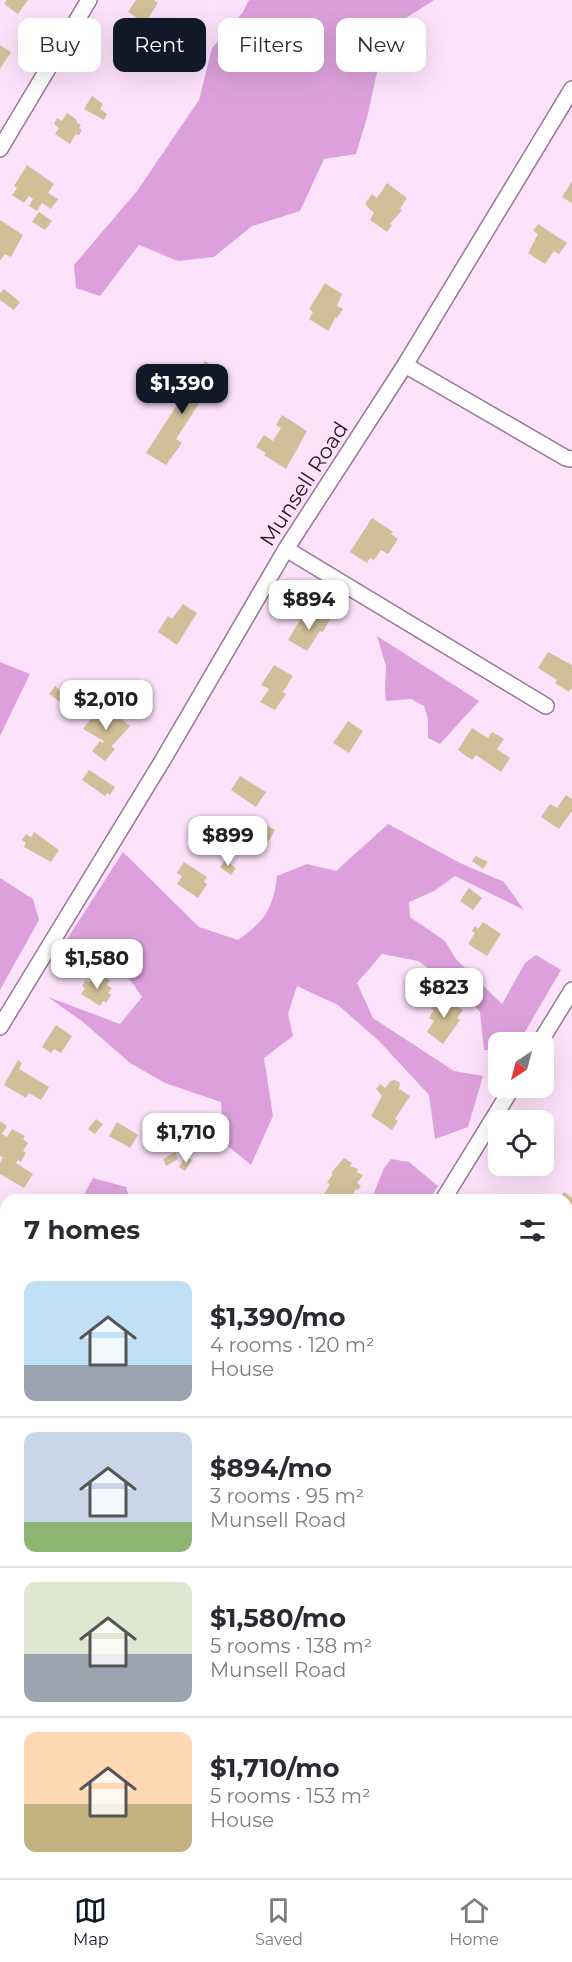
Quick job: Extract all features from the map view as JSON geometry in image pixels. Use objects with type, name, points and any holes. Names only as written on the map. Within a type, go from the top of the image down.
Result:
[{"type":"street","points":[[0,149],[89,0]]},
{"type":"street","name":"Munsell Road","points":[[0,1027],[164,758],[286,549],[405,365],[572,89]]},
{"type":"street","points":[[405,365],[566,458],[572,459]]},
{"type":"street","points":[[286,549],[546,706]]},
{"type":"street","points":[[546,1032],[572,990]]},
{"type":"street","points":[[447,1194],[506,1098]]},
{"type":"shaded area","points":[[249,0],[434,0],[406,18],[336,18],[336,72],[377,72],[356,154],[324,159],[300,211],[252,226],[214,257],[178,261],[139,245],[100,296],[76,288],[74,265],[137,191],[199,100],[212,48],[218,41],[218,72],[324,72],[324,18],[238,18]]},
{"type":"shaded area","points":[[377,636],[479,701],[440,744],[428,738],[428,719],[424,706],[411,699],[386,701],[386,666]]},
{"type":"shaded area","points":[[0,662],[30,674],[0,736]]},
{"type":"shaded area","points":[[388,824],[460,863],[504,882],[524,910],[455,876],[434,891],[409,902],[410,917],[445,941],[456,959],[502,1004],[525,963],[536,955],[561,970],[525,1032],[488,1032],[488,1051],[484,1050],[480,1012],[460,990],[418,961],[382,954],[357,983],[373,1018],[454,1071],[483,1076],[468,1127],[435,1139],[429,1095],[379,1041],[338,1005],[297,986],[288,1014],[293,1036],[264,1058],[273,1116],[251,1165],[223,1142],[221,1102],[165,1083],[130,1063],[83,1022],[48,997],[120,1024],[142,997],[120,965],[62,947],[123,852],[199,927],[238,940],[255,927],[266,913],[273,897],[277,876],[307,864],[336,871]]},
{"type":"shaded area","points":[[0,878],[33,899],[39,920],[0,990]]},
{"type":"shaded area","points":[[391,1159],[409,1162],[438,1186],[433,1194],[373,1194],[384,1168]]},
{"type":"shaded area","points":[[93,1178],[126,1187],[128,1194],[84,1194]]},
{"type":"building","points":[[7,0],[28,0],[18,14],[4,4]]},
{"type":"building","points":[[136,0],[154,0],[158,3],[148,18],[137,18],[128,12]]},
{"type":"building","points":[[0,45],[11,52],[0,69]]},
{"type":"building","points":[[92,96],[103,104],[100,109],[107,114],[104,120],[84,109]]},
{"type":"building","points":[[67,113],[77,120],[82,130],[79,135],[76,134],[70,144],[55,134],[59,128],[54,124],[57,118],[62,121]]},
{"type":"building","points":[[27,165],[54,184],[48,193],[58,199],[51,209],[42,203],[37,211],[29,206],[33,199],[29,196],[24,203],[12,195],[17,188],[14,186]]},
{"type":"building","points":[[572,181],[572,203],[562,197]]},
{"type":"building","points":[[387,183],[407,198],[387,232],[370,220],[374,213],[365,204],[372,194],[377,198]]},
{"type":"building","points":[[39,212],[52,221],[45,230],[32,222]]},
{"type":"building","points":[[0,220],[23,235],[11,257],[5,254],[0,261]]},
{"type":"building","points":[[538,224],[567,243],[559,254],[554,251],[545,264],[528,253],[538,234],[533,231]]},
{"type":"building","points":[[325,283],[342,294],[337,306],[343,309],[328,331],[309,319],[313,312],[309,309]]},
{"type":"building","points":[[4,289],[20,302],[14,310],[0,300],[0,293]]},
{"type":"building","points":[[205,361],[220,371],[176,439],[182,443],[166,465],[146,453]]},
{"type":"building","points":[[282,415],[307,431],[286,469],[256,447],[264,435],[273,441],[281,428],[276,425]]},
{"type":"building","points":[[372,518],[393,532],[391,534],[398,539],[388,554],[381,550],[374,560],[370,558],[367,563],[350,552]]},
{"type":"building","points":[[183,604],[197,613],[177,645],[158,632],[168,616],[172,619]]},
{"type":"building","points":[[316,611],[330,619],[323,632],[320,631],[307,651],[288,640],[301,618],[309,623]]},
{"type":"building","points":[[548,652],[572,665],[572,690],[570,689],[569,692],[555,683],[557,680],[538,668]]},
{"type":"building","points":[[274,665],[293,676],[283,692],[286,694],[275,710],[260,702],[269,689],[261,685]]},
{"type":"building","points":[[55,686],[66,695],[60,702],[49,694]]},
{"type":"building","points":[[102,704],[130,726],[111,746],[115,749],[105,761],[92,751],[100,741],[103,743],[104,741],[83,729]]},
{"type":"building","points":[[348,721],[363,731],[349,753],[333,743]]},
{"type":"building","points":[[472,728],[488,738],[492,732],[504,739],[497,749],[510,758],[501,772],[476,755],[472,760],[458,750]]},
{"type":"building","points":[[89,770],[115,787],[110,795],[107,793],[105,796],[82,780]]},
{"type":"building","points":[[240,776],[266,792],[256,807],[231,790]]},
{"type":"building","points":[[566,795],[572,799],[572,811],[559,829],[541,817],[550,804],[557,808]]},
{"type":"building","points":[[256,819],[275,830],[268,842],[249,830]]},
{"type":"building","points":[[34,832],[59,850],[51,862],[24,847],[26,843],[22,840],[26,834],[31,837]]},
{"type":"building","points":[[476,856],[488,862],[483,869],[472,861]]},
{"type":"building","points":[[225,860],[236,868],[231,875],[220,867]]},
{"type":"building","points":[[184,862],[207,877],[204,882],[207,884],[198,898],[177,884],[182,876],[177,873]]},
{"type":"building","points":[[469,888],[482,898],[473,910],[460,901]]},
{"type":"building","points":[[483,922],[501,934],[487,956],[468,944],[475,933],[472,931],[475,926],[478,929]]},
{"type":"building","points":[[101,974],[110,980],[107,985],[112,988],[108,993],[111,995],[106,1003],[103,1001],[100,1006],[81,994],[86,980],[89,983],[94,975],[98,978]]},
{"type":"building","points":[[446,994],[451,998],[452,1004],[463,1010],[457,1018],[460,1020],[443,1044],[427,1032],[434,1021],[429,1018],[434,1010],[431,1009]]},
{"type":"building","points":[[56,1025],[72,1036],[61,1053],[54,1049],[51,1053],[42,1047]]},
{"type":"building","points":[[18,1060],[22,1063],[19,1069],[49,1087],[41,1100],[29,1093],[26,1098],[4,1085]]},
{"type":"building","points":[[395,1080],[400,1083],[399,1089],[410,1096],[395,1119],[398,1121],[392,1130],[371,1116],[382,1096],[376,1089],[380,1084],[385,1088]]},
{"type":"building","points":[[96,1119],[103,1124],[95,1134],[88,1129]]},
{"type":"building","points":[[0,1121],[7,1126],[2,1134],[7,1137],[12,1129],[25,1136],[23,1139],[28,1143],[23,1151],[26,1153],[21,1162],[18,1160],[16,1163],[33,1174],[24,1188],[0,1174],[0,1163],[3,1157],[0,1156]]},
{"type":"building","points":[[117,1122],[138,1135],[130,1148],[109,1136]]},
{"type":"building","points":[[175,1152],[178,1159],[166,1166],[163,1159]]},
{"type":"building","points":[[186,1156],[192,1160],[185,1171],[179,1167]]},
{"type":"building","points":[[344,1158],[352,1163],[350,1166],[358,1169],[357,1172],[363,1175],[357,1183],[361,1186],[353,1194],[324,1194],[330,1184],[327,1183],[333,1174],[331,1173]]}]
